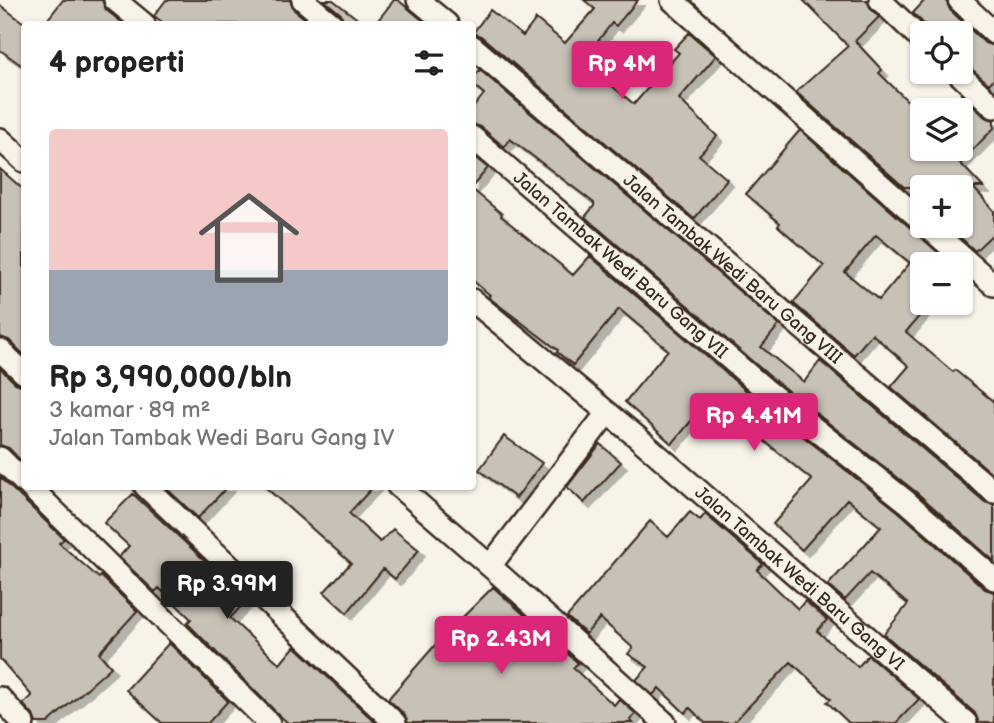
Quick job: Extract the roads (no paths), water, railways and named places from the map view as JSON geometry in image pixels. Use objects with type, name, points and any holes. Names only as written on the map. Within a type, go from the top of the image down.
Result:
[{"type":"street","points":[[115,0],[140,21]]},
{"type":"street","points":[[303,0],[328,21]]},
{"type":"street","points":[[418,0],[443,21]]},
{"type":"street","points":[[672,0],[910,210]]},
{"type":"street","points":[[880,0],[910,29]]},
{"type":"street","points":[[959,0],[994,33]]},
{"type":"street","name":"Jalan Tambak Wedi Baru Gang VIII","points":[[476,49],[994,492]]},
{"type":"street","points":[[970,84],[994,107]]},
{"type":"street","points":[[0,139],[21,158]]},
{"type":"street","name":"Jalan Tambak Wedi Baru Gang VII","points":[[476,140],[766,390],[906,502],[994,579]]},
{"type":"street","points":[[941,238],[994,285]]},
{"type":"street","name":"Jalan Tambak Wedi Baru Gang VI","points":[[476,302],[965,723]]},
{"type":"street","points":[[0,351],[21,370]]},
{"type":"street","points":[[490,566],[607,413]]},
{"type":"street","points":[[0,458],[21,479]]},
{"type":"street","points":[[33,490],[269,723]]},
{"type":"street","points":[[149,490],[395,723]]},
{"type":"street","points":[[403,490],[666,723]]},
{"type":"street","points":[[0,698],[23,723]]}]
